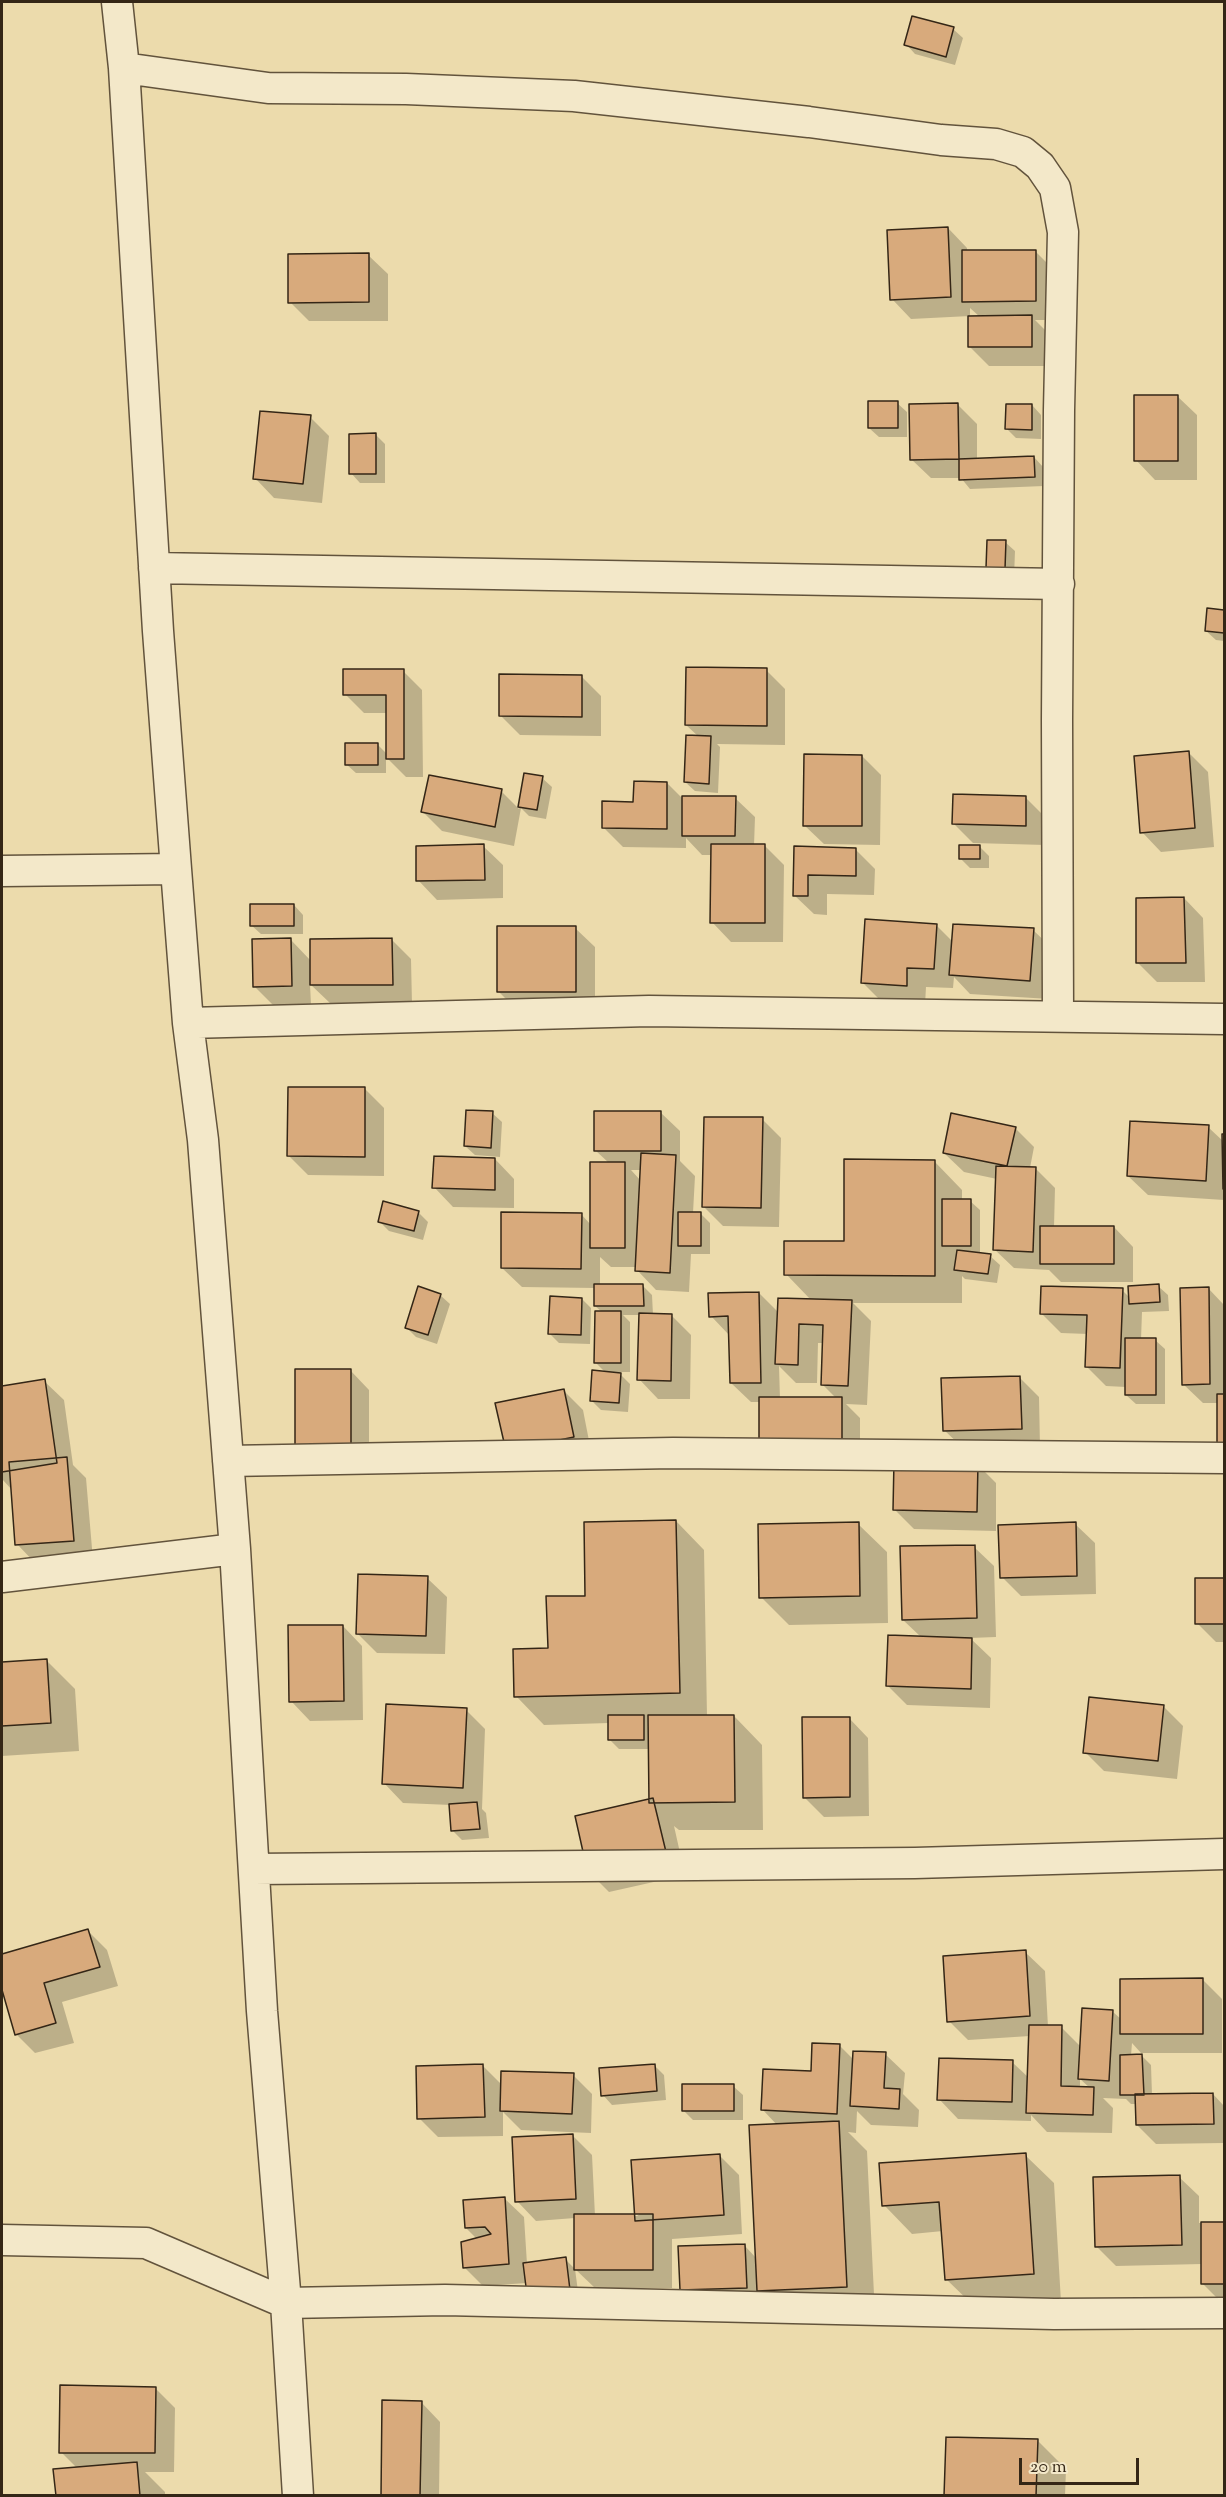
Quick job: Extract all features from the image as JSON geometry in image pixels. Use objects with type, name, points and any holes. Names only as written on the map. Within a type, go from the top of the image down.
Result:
[{"type":"street","points":[[117,2],[124,68],[154,568],[176,869],[188,1023],[203,1140],[235,1549],[262,2011],[286,2303],[298,2496]]},
{"type":"street","points":[[124,68],[268,88],[406,89],[574,96],[809,122],[941,140],[996,144],[1023,152],[1041,166],[1054,188],[1063,232],[1059,410],[1057,720],[1058,1015]]},
{"type":"street","points":[[154,568],[1059,584]]},
{"type":"street","points":[[2,871],[176,869]]},
{"type":"street","points":[[188,1023],[649,1011],[1224,1018]]},
{"type":"street","points":[[228,1461],[673,1453],[1224,1458]]},
{"type":"street","points":[[2,1577],[235,1549]]},
{"type":"street","points":[[254,1869],[915,1863],[1224,1854]]},
{"type":"street","points":[[2,2240],[147,2243],[286,2303],[445,2300],[1042,2313],[1224,2313]]},
{"type":"building","points":[[912,16],[954,27],[946,57],[904,45]]},
{"type":"building","points":[[948,227],[951,297],[890,300],[887,230]]},
{"type":"building","points":[[962,250],[1036,250],[1036,301],[962,302]]},
{"type":"building","points":[[369,253],[369,302],[288,303],[288,254]]},
{"type":"building","points":[[1032,315],[1032,347],[968,347],[968,316]]},
{"type":"building","points":[[1134,395],[1178,395],[1178,461],[1134,461]]},
{"type":"building","points":[[868,401],[898,401],[898,428],[868,428]]},
{"type":"building","points":[[958,403],[959,459],[910,460],[909,404]]},
{"type":"building","points":[[1006,404],[1032,404],[1032,430],[1005,429]]},
{"type":"building","points":[[260,411],[311,415],[303,484],[253,479]]},
{"type":"building","points":[[376,433],[376,474],[349,474],[349,434]]},
{"type":"building","points":[[1034,456],[1035,477],[959,480],[959,459]]},
{"type":"building","points":[[987,540],[1006,540],[1005,569],[986,568]]},
{"type":"building","points":[[1207,608],[1224,610],[1224,633],[1205,631]]},
{"type":"building","points":[[686,667],[767,668],[767,726],[685,725]]},
{"type":"building","points":[[343,669],[404,669],[404,759],[386,759],[386,695],[343,695]]},
{"type":"building","points":[[499,674],[582,675],[582,717],[499,716]]},
{"type":"building","points":[[686,735],[711,736],[709,784],[684,782]]},
{"type":"building","points":[[345,743],[378,743],[378,765],[345,765]]},
{"type":"building","points":[[1189,751],[1195,828],[1140,833],[1134,756]]},
{"type":"building","points":[[804,754],[862,755],[862,826],[803,826]]},
{"type":"building","points":[[524,773],[543,776],[537,810],[518,807]]},
{"type":"building","points":[[429,775],[502,789],[495,827],[421,812]]},
{"type":"building","points":[[634,781],[667,782],[667,829],[602,828],[602,801],[633,802]]},
{"type":"building","points":[[953,794],[1026,796],[1026,826],[952,824]]},
{"type":"building","points":[[682,796],[736,796],[735,836],[682,836]]},
{"type":"building","points":[[484,844],[485,880],[416,881],[416,846]]},
{"type":"building","points":[[711,844],[765,844],[765,923],[710,923]]},
{"type":"building","points":[[959,845],[980,845],[980,859],[959,859]]},
{"type":"building","points":[[794,846],[856,848],[856,876],[808,875],[808,896],[793,896]]},
{"type":"building","points":[[1184,897],[1186,963],[1136,963],[1136,898]]},
{"type":"building","points":[[250,904],[294,904],[294,926],[250,926]]},
{"type":"building","points":[[865,919],[937,924],[934,969],[907,968],[907,986],[861,983]]},
{"type":"building","points":[[953,924],[1034,928],[1030,981],[949,975]]},
{"type":"building","points":[[497,926],[576,926],[576,992],[497,992]]},
{"type":"building","points":[[291,938],[292,986],[253,987],[252,939]]},
{"type":"building","points":[[392,938],[393,985],[310,985],[310,939]]},
{"type":"building","points":[[288,1087],[365,1087],[365,1157],[287,1156]]},
{"type":"building","points":[[466,1110],[493,1111],[491,1148],[464,1146]]},
{"type":"building","points":[[594,1111],[661,1111],[661,1151],[594,1151]]},
{"type":"building","points":[[951,1113],[1016,1127],[1007,1166],[943,1153]]},
{"type":"building","points":[[704,1117],[763,1117],[761,1208],[702,1207]]},
{"type":"building","points":[[1130,1121],[1209,1125],[1206,1181],[1127,1176]]},
{"type":"building","points":[[1222,1134],[1224,1134],[1224,1189],[1223,1189]]},
{"type":"building","points":[[641,1153],[676,1155],[670,1273],[635,1271]]},
{"type":"building","points":[[434,1156],[495,1158],[495,1190],[432,1188]]},
{"type":"building","points":[[844,1159],[935,1160],[935,1276],[784,1275],[784,1241],[844,1241]]},
{"type":"building","points":[[590,1162],[625,1162],[625,1248],[590,1248]]},
{"type":"building","points":[[996,1166],[1036,1167],[1033,1252],[993,1250]]},
{"type":"building","points":[[942,1199],[971,1199],[971,1246],[942,1246]]},
{"type":"building","points":[[383,1201],[419,1211],[414,1231],[378,1222]]},
{"type":"building","points":[[501,1212],[582,1213],[581,1269],[501,1268]]},
{"type":"building","points":[[678,1212],[701,1212],[701,1246],[678,1246]]},
{"type":"building","points":[[1040,1226],[1114,1226],[1114,1264],[1040,1264]]},
{"type":"building","points":[[957,1250],[991,1254],[988,1274],[954,1270]]},
{"type":"building","points":[[594,1284],[643,1284],[644,1306],[594,1306]]},
{"type":"building","points":[[1159,1284],[1160,1302],[1129,1304],[1128,1286]]},
{"type":"building","points":[[418,1286],[441,1294],[428,1335],[405,1328]]},
{"type":"building","points":[[1041,1286],[1123,1288],[1120,1368],[1085,1367],[1087,1315],[1040,1314]]},
{"type":"building","points":[[1209,1287],[1210,1384],[1182,1385],[1180,1288]]},
{"type":"building","points":[[759,1292],[761,1383],[730,1383],[728,1316],[709,1317],[708,1293]]},
{"type":"building","points":[[550,1296],[582,1298],[581,1335],[548,1334]]},
{"type":"building","points":[[778,1298],[852,1300],[848,1386],[821,1385],[823,1325],[799,1324],[798,1365],[775,1364]]},
{"type":"building","points":[[595,1311],[621,1311],[621,1363],[594,1363]]},
{"type":"building","points":[[639,1313],[672,1314],[671,1381],[637,1380]]},
{"type":"building","points":[[1125,1338],[1156,1338],[1156,1395],[1125,1395]]},
{"type":"building","points":[[295,1369],[351,1369],[351,1451],[295,1451]]},
{"type":"building","points":[[592,1370],[621,1373],[619,1403],[590,1401]]},
{"type":"building","points":[[1020,1376],[1022,1429],[943,1431],[941,1378]]},
{"type":"building","points":[[45,1379],[57,1463],[2,1472],[2,1386]]},
{"type":"building","points":[[564,1389],[574,1437],[506,1451],[495,1403]]},
{"type":"building","points":[[1217,1394],[1224,1394],[1224,1444],[1217,1444]]},
{"type":"building","points":[[759,1397],[842,1397],[842,1449],[759,1449]]},
{"type":"building","points":[[67,1457],[74,1541],[15,1545],[9,1462]]},
{"type":"building","points":[[894,1461],[978,1463],[977,1512],[893,1510]]},
{"type":"building","points":[[676,1520],[680,1693],[514,1697],[513,1649],[548,1648],[546,1596],[585,1596],[584,1522]]},
{"type":"building","points":[[859,1522],[860,1596],[759,1598],[758,1524]]},
{"type":"building","points":[[1076,1522],[1077,1576],[1000,1578],[998,1525]]},
{"type":"building","points":[[975,1545],[977,1618],[902,1620],[900,1546]]},
{"type":"building","points":[[358,1574],[428,1576],[426,1636],[356,1634]]},
{"type":"building","points":[[1195,1578],[1224,1578],[1224,1624],[1195,1624]]},
{"type":"building","points":[[288,1625],[343,1625],[344,1701],[289,1702]]},
{"type":"building","points":[[888,1635],[972,1638],[971,1689],[886,1686]]},
{"type":"building","points":[[47,1659],[51,1723],[2,1726],[2,1662]]},
{"type":"building","points":[[1089,1697],[1164,1705],[1158,1761],[1083,1753]]},
{"type":"building","points":[[386,1704],[467,1708],[463,1788],[382,1784]]},
{"type":"building","points":[[608,1715],[644,1715],[644,1740],[608,1740]]},
{"type":"building","points":[[648,1715],[734,1715],[735,1802],[649,1803]]},
{"type":"building","points":[[802,1717],[850,1717],[850,1797],[803,1798]]},
{"type":"building","points":[[653,1798],[667,1856],[588,1874],[575,1816]]},
{"type":"building","points":[[477,1802],[480,1829],[451,1831],[449,1804]]},
{"type":"building","points":[[88,1929],[100,1967],[44,1983],[56,2023],[15,2035],[2,1990],[2,1954]]},
{"type":"building","points":[[1026,1950],[1030,2016],[947,2022],[943,1956]]},
{"type":"building","points":[[1203,1978],[1203,2034],[1120,2034],[1120,1979]]},
{"type":"building","points":[[1082,2008],[1113,2010],[1109,2081],[1078,2079]]},
{"type":"building","points":[[1029,2025],[1062,2025],[1061,2086],[1094,2087],[1093,2115],[1026,2113]]},
{"type":"building","points":[[812,2043],[840,2044],[837,2114],[761,2110],[763,2069],[811,2071]]},
{"type":"building","points":[[853,2051],[886,2052],[884,2088],[900,2089],[899,2109],[850,2106]]},
{"type":"building","points":[[1142,2054],[1144,2095],[1120,2095],[1120,2055]]},
{"type":"building","points":[[939,2058],[1013,2060],[1012,2102],[937,2100]]},
{"type":"building","points":[[483,2064],[485,2117],[417,2119],[416,2066]]},
{"type":"building","points":[[655,2064],[657,2091],[601,2096],[599,2068]]},
{"type":"building","points":[[501,2071],[574,2073],[572,2114],[500,2111]]},
{"type":"building","points":[[682,2084],[734,2084],[734,2111],[682,2111]]},
{"type":"building","points":[[1213,2093],[1214,2124],[1136,2125],[1135,2094]]},
{"type":"building","points":[[839,2121],[847,2287],[757,2291],[749,2125]]},
{"type":"building","points":[[573,2134],[576,2199],[515,2202],[512,2137]]},
{"type":"building","points":[[1026,2153],[1034,2274],[945,2280],[939,2202],[882,2206],[879,2163]]},
{"type":"building","points":[[720,2154],[724,2215],[635,2221],[631,2160]]},
{"type":"building","points":[[1180,2175],[1182,2245],[1095,2247],[1093,2177]]},
{"type":"building","points":[[505,2197],[509,2264],[463,2268],[461,2242],[491,2234],[485,2227],[465,2228],[463,2200]]},
{"type":"building","points":[[574,2214],[653,2214],[653,2270],[574,2270]]},
{"type":"building","points":[[1201,2222],[1224,2222],[1224,2284],[1201,2284]]},
{"type":"building","points":[[745,2244],[747,2288],[680,2290],[678,2246]]},
{"type":"building","points":[[566,2257],[570,2290],[527,2295],[523,2263]]},
{"type":"building","points":[[60,2385],[156,2387],[155,2453],[59,2453]]},
{"type":"building","points":[[382,2400],[422,2401],[420,2496],[381,2496]]},
{"type":"building","points":[[946,2437],[1038,2439],[1036,2496],[944,2496]]},
{"type":"building","points":[[137,2462],[140,2496],[56,2496],[53,2469]]}]
